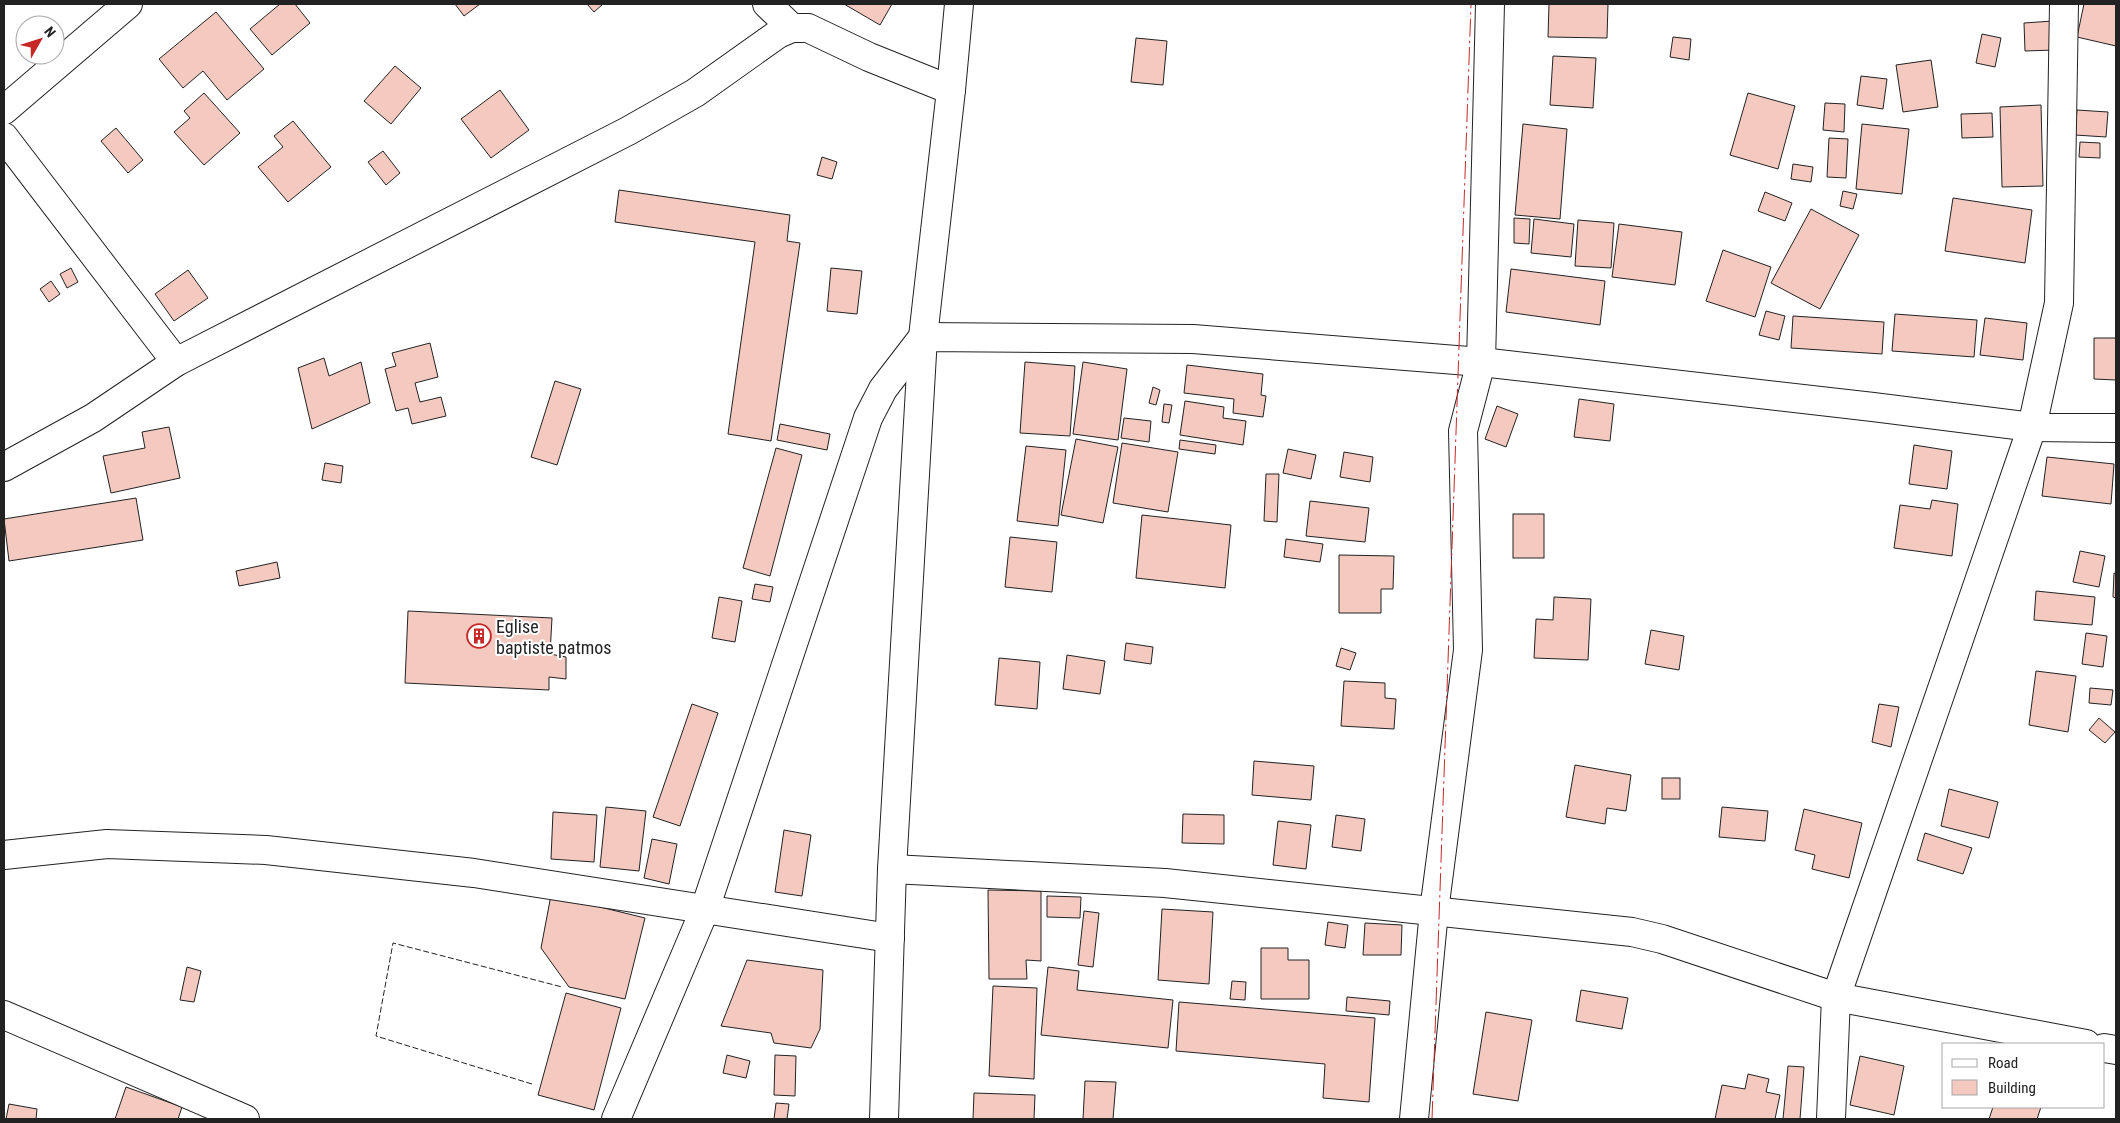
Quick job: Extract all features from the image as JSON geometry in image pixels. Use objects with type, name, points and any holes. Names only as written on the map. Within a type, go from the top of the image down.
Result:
[{"type":"main road","points":[[4,110],[128,4]]},
{"type":"main road","points":[[766,4],[792,28]]},
{"type":"main road","points":[[884,1119],[892,869],[923,337],[959,4]]},
{"type":"main road","points":[[1414,1119],[1434,911],[1468,650],[1463,431],[1481,362],[1490,4]]},
{"type":"main road","points":[[1831,1119],[1836,997],[2032,427],[2059,303],[2064,4]]},
{"type":"main road","points":[[4,467],[92,418],[176,362],[628,132],[696,93],[778,34],[792,28],[808,28],[869,57],[951,90]]},
{"type":"main road","points":[[4,137],[176,362]]},
{"type":"main road","points":[[923,337],[1193,339],[1481,362],[2032,427],[2116,428]]},
{"type":"main road","points":[[616,1119],[705,909],[868,418],[883,389],[923,337]]},
{"type":"main road","points":[[4,855],[106,844],[266,850],[474,873],[890,938]]},
{"type":"main road","points":[[892,869],[1165,883],[1632,932],[1662,939],[1836,997],[2081,1043]]},
{"type":"main road","points":[[4,1015],[245,1119]]},
{"type":"building","points":[[280,4],[295,4],[310,23],[272,55],[250,29]]},
{"type":"building","points":[[455,4],[480,4],[464,16]]},
{"type":"building","points":[[587,4],[603,4],[594,12]]},
{"type":"building","points":[[844,4],[892,4],[880,25]]},
{"type":"building","points":[[1549,4],[1608,4],[1607,38],[1548,37]]},
{"type":"building","points":[[2084,4],[2116,4],[2116,46],[2077,37]]},
{"type":"building","points":[[216,12],[264,69],[227,100],[203,71],[183,88],[159,59]]},
{"type":"building","points":[[2053,21],[2055,50],[2025,51],[2024,23]]},
{"type":"building","points":[[1982,34],[2001,38],[1995,67],[1976,63]]},
{"type":"building","points":[[1673,37],[1691,39],[1689,60],[1670,57]]},
{"type":"building","points":[[1136,38],[1167,41],[1163,85],[1131,82]]},
{"type":"building","points":[[1553,56],[1596,58],[1593,108],[1550,105]]},
{"type":"building","points":[[1931,60],[1938,107],[1903,112],[1896,65]]},
{"type":"building","points":[[395,66],[421,88],[391,124],[364,101]]},
{"type":"building","points":[[1861,76],[1887,79],[1883,109],[1857,105]]},
{"type":"building","points":[[500,90],[529,130],[491,158],[461,119]]},
{"type":"building","points":[[204,93],[240,133],[204,165],[174,132],[190,118],[184,111]]},
{"type":"building","points":[[1748,93],[1795,106],[1778,169],[1730,155]]},
{"type":"building","points":[[1825,103],[1845,104],[1844,132],[1823,130]]},
{"type":"building","points":[[2041,105],[2043,186],[2002,187],[2000,107]]},
{"type":"building","points":[[2077,110],[2108,112],[2106,137],[2075,135]]},
{"type":"building","points":[[1992,113],[1993,137],[1962,138],[1961,114]]},
{"type":"building","points":[[293,121],[331,167],[288,202],[258,167],[283,147],[274,136]]},
{"type":"building","points":[[1523,124],[1567,129],[1560,219],[1515,215]]},
{"type":"building","points":[[1862,124],[1909,129],[1902,194],[1856,189]]},
{"type":"building","points":[[116,128],[143,160],[128,173],[101,141]]},
{"type":"building","points":[[1829,138],[1848,139],[1846,178],[1827,177]]},
{"type":"building","points":[[2080,142],[2100,143],[2100,158],[2079,157]]},
{"type":"building","points":[[383,151],[400,173],[386,185],[368,162]]},
{"type":"building","points":[[822,157],[837,162],[832,179],[817,175]]},
{"type":"building","points":[[1793,164],[1813,167],[1811,182],[1791,179]]},
{"type":"building","points":[[619,190],[790,215],[787,241],[800,243],[771,441],[728,434],[755,242],[615,222]]},
{"type":"building","points":[[1843,191],[1857,194],[1853,209],[1840,206]]},
{"type":"building","points":[[1765,192],[1792,203],[1785,221],[1758,211]]},
{"type":"building","points":[[1953,198],[2032,210],[2025,263],[1945,251]]},
{"type":"building","points":[[1811,209],[1859,235],[1820,309],[1771,283]]},
{"type":"building","points":[[1514,218],[1530,219],[1529,244],[1514,243]]},
{"type":"building","points":[[1534,219],[1574,224],[1571,257],[1531,253]]},
{"type":"building","points":[[1578,220],[1614,223],[1611,268],[1575,266]]},
{"type":"building","points":[[1619,224],[1682,232],[1675,285],[1612,277]]},
{"type":"building","points":[[1723,250],[1771,267],[1755,317],[1706,301]]},
{"type":"building","points":[[71,268],[78,282],[67,288],[60,274]]},
{"type":"building","points":[[831,268],[862,271],[857,314],[827,311]]},
{"type":"building","points":[[1511,269],[1605,281],[1600,325],[1506,312]]},
{"type":"building","points":[[188,270],[208,298],[174,321],[155,294]]},
{"type":"building","points":[[51,281],[60,294],[49,302],[40,289]]},
{"type":"building","points":[[1766,311],[1785,316],[1779,340],[1759,335]]},
{"type":"building","points":[[1895,314],[1977,320],[1974,357],[1892,351]]},
{"type":"building","points":[[1793,316],[1884,322],[1882,354],[1791,348]]},
{"type":"building","points":[[1985,318],[2027,323],[2023,360],[1980,355]]},
{"type":"building","points":[[2094,338],[2116,338],[2116,380],[2094,379]]},
{"type":"building","points":[[430,343],[438,377],[415,383],[420,402],[441,397],[446,416],[412,424],[408,408],[396,411],[385,369],[396,366],[392,353]]},
{"type":"building","points":[[324,358],[329,376],[361,362],[370,403],[312,429],[298,368]]},
{"type":"building","points":[[1025,362],[1075,366],[1070,436],[1020,433]]},
{"type":"building","points":[[1083,362],[1127,369],[1118,440],[1073,434]]},
{"type":"building","points":[[1187,365],[1263,374],[1261,395],[1266,396],[1263,417],[1233,413],[1234,399],[1184,393]]},
{"type":"building","points":[[555,381],[581,389],[557,465],[531,457]]},
{"type":"building","points":[[1153,387],[1160,390],[1156,405],[1149,403]]},
{"type":"building","points":[[1579,399],[1614,404],[1610,441],[1574,437]]},
{"type":"building","points":[[1185,401],[1224,407],[1223,418],[1246,421],[1243,445],[1180,435]]},
{"type":"building","points":[[1164,404],[1172,405],[1169,423],[1162,422]]},
{"type":"building","points":[[1497,406],[1518,414],[1506,447],[1485,439]]},
{"type":"building","points":[[1124,418],[1151,421],[1149,442],[1121,438]]},
{"type":"building","points":[[780,424],[830,434],[827,450],[777,440]]},
{"type":"building","points":[[169,427],[180,478],[111,493],[103,456],[145,448],[142,432]]},
{"type":"building","points":[[1076,439],[1118,447],[1103,523],[1061,515]]},
{"type":"building","points":[[1180,440],[1216,445],[1215,454],[1179,449]]},
{"type":"building","points":[[1122,443],[1178,452],[1168,512],[1113,503]]},
{"type":"building","points":[[1914,445],[1952,451],[1947,489],[1909,484]]},
{"type":"building","points":[[1026,446],[1066,450],[1058,526],[1017,521]]},
{"type":"building","points":[[776,448],[802,455],[770,576],[743,568]]},
{"type":"building","points":[[1288,449],[1316,455],[1311,479],[1283,473]]},
{"type":"building","points":[[1344,452],[1373,457],[1370,482],[1340,477]]},
{"type":"building","points":[[2047,457],[2114,464],[2111,504],[2042,496]]},
{"type":"building","points":[[325,463],[343,466],[341,483],[322,480]]},
{"type":"building","points":[[1266,474],[1279,474],[1277,522],[1264,521]]},
{"type":"building","points":[[136,498],[143,540],[9,561],[4,519]]},
{"type":"building","points":[[1932,500],[1958,504],[1952,556],[1894,548],[1900,505],[1930,509]]},
{"type":"building","points":[[1310,501],[1369,508],[1365,542],[1306,536]]},
{"type":"building","points":[[1513,514],[1544,514],[1544,558],[1513,558]]},
{"type":"building","points":[[1142,515],[1231,525],[1225,588],[1136,578]]},
{"type":"building","points":[[1010,537],[1057,542],[1052,592],[1005,587]]},
{"type":"building","points":[[1286,539],[1323,544],[1320,562],[1284,557]]},
{"type":"building","points":[[2080,551],[2105,556],[2099,587],[2073,582]]},
{"type":"building","points":[[1339,555],[1394,556],[1393,589],[1381,589],[1381,613],[1339,613]]},
{"type":"building","points":[[277,562],[280,578],[239,586],[236,571]]},
{"type":"building","points":[[2114,573],[2116,574],[2116,598],[2113,597]]},
{"type":"building","points":[[755,584],[773,587],[770,602],[752,599]]},
{"type":"building","points":[[2036,591],[2095,597],[2092,625],[2034,620]]},
{"type":"building","points":[[719,597],[742,601],[735,642],[712,638]]},
{"type":"building","points":[[1554,597],[1591,599],[1588,660],[1534,658],[1536,619],[1553,620]]},
{"type":"building","name":"Eglise baptiste patmos","points":[[408,611],[552,618],[550,654],[566,657],[566,679],[549,677],[549,690],[405,683]]},
{"type":"building","points":[[1651,630],[1684,636],[1679,670],[1645,664]]},
{"type":"building","points":[[2086,633],[2107,636],[2103,667],[2082,664]]},
{"type":"building","points":[[1126,643],[1153,647],[1151,664],[1124,660]]},
{"type":"building","points":[[1341,648],[1356,653],[1350,670],[1336,666]]},
{"type":"building","points":[[1067,655],[1105,661],[1100,694],[1063,689]]},
{"type":"building","points":[[999,658],[1040,662],[1037,709],[995,705]]},
{"type":"building","points":[[2036,671],[2076,676],[2068,732],[2029,725]]},
{"type":"building","points":[[1344,681],[1385,683],[1385,698],[1396,699],[1394,729],[1341,726]]},
{"type":"building","points":[[2090,688],[2113,690],[2111,705],[2089,703]]},
{"type":"building","points":[[692,704],[718,713],[680,826],[653,817]]},
{"type":"building","points":[[1879,704],[1899,707],[1891,747],[1872,742]]},
{"type":"building","points":[[2099,718],[2115,732],[2105,743],[2089,730]]},
{"type":"building","points":[[1254,761],[1314,766],[1311,800],[1252,795]]},
{"type":"building","points":[[1575,765],[1631,775],[1626,811],[1607,808],[1605,824],[1566,817]]},
{"type":"building","points":[[1662,778],[1680,778],[1680,799],[1662,799]]},
{"type":"building","points":[[1949,789],[1998,802],[1989,838],[1941,826]]},
{"type":"building","points":[[606,807],[646,811],[639,871],[600,867]]},
{"type":"building","points":[[1722,807],[1768,811],[1765,841],[1719,837]]},
{"type":"building","points":[[1804,809],[1862,823],[1849,878],[1812,869],[1815,855],[1795,850]]},
{"type":"building","points":[[553,812],[597,815],[594,862],[551,859]]},
{"type":"building","points":[[1183,814],[1224,815],[1224,844],[1182,843]]},
{"type":"building","points":[[1336,815],[1365,819],[1361,851],[1332,847]]},
{"type":"building","points":[[1278,821],[1311,825],[1306,869],[1273,865]]},
{"type":"building","points":[[784,830],[811,835],[802,896],[775,892]]},
{"type":"building","points":[[1925,833],[1972,848],[1963,874],[1917,860]]},
{"type":"building","points":[[652,839],[677,844],[669,884],[644,878]]},
{"type":"building","points":[[988,890],[1041,891],[1041,961],[1026,960],[1027,979],[989,979]]},
{"type":"building","points":[[551,895],[645,918],[625,999],[569,987],[541,948]]},
{"type":"building","points":[[1047,896],[1081,897],[1080,918],[1047,917]]},
{"type":"building","points":[[1162,909],[1213,912],[1209,984],[1158,980]]},
{"type":"building","points":[[1084,911],[1099,913],[1093,967],[1078,965]]},
{"type":"building","points":[[1328,922],[1348,925],[1345,948],[1325,945]]},
{"type":"building","points":[[1365,923],[1402,925],[1401,955],[1363,955]]},
{"type":"building","points":[[1261,948],[1288,948],[1288,960],[1309,960],[1309,999],[1261,999]]},
{"type":"building","points":[[747,960],[823,970],[820,1029],[811,1048],[774,1043],[771,1033],[721,1026]]},
{"type":"building","points":[[187,967],[201,971],[194,1002],[180,1000]]},
{"type":"building","points":[[1048,967],[1079,971],[1077,990],[1173,1000],[1168,1048],[1041,1035]]},
{"type":"building","points":[[1232,981],[1246,982],[1245,1000],[1230,999]]},
{"type":"building","points":[[993,986],[1037,988],[1034,1079],[989,1076]]},
{"type":"building","points":[[1581,990],[1628,998],[1622,1029],[1576,1021]]},
{"type":"building","points":[[566,993],[621,1008],[594,1110],[538,1095]]},
{"type":"building","points":[[1347,997],[1390,1001],[1389,1015],[1346,1011]]},
{"type":"building","points":[[1179,1002],[1375,1018],[1369,1102],[1323,1098],[1325,1064],[1176,1051]]},
{"type":"building","points":[[1486,1012],[1532,1020],[1518,1101],[1473,1094]]},
{"type":"building","points":[[727,1055],[750,1061],[746,1078],[723,1073]]},
{"type":"building","points":[[775,1055],[796,1056],[795,1096],[774,1095]]},
{"type":"building","points":[[1860,1056],[1904,1066],[1894,1115],[1850,1105]]},
{"type":"building","points":[[1788,1066],[1804,1067],[1800,1119],[1783,1119]]},
{"type":"building","points":[[1748,1074],[1769,1079],[1766,1092],[1780,1095],[1775,1119],[1715,1119],[1722,1085],[1745,1089]]},
{"type":"building","points":[[1085,1081],[1116,1082],[1113,1119],[1083,1119]]},
{"type":"building","points":[[126,1087],[182,1107],[178,1119],[115,1119]]},
{"type":"building","points":[[974,1093],[1035,1095],[1034,1119],[973,1119]]},
{"type":"building","points":[[776,1103],[789,1104],[787,1119],[774,1119]]},
{"type":"building","points":[[9,1104],[37,1109],[36,1119],[6,1119]]},
{"type":"building","points":[[1993,1108],[2041,1108],[2037,1119],[1989,1119]]},
{"type":"fence","points":[[532,1084],[376,1036],[393,943],[562,987]]},
{"type":"power","points":[[1432,1119],[1471,4]]},
{"type":"place","name":"Eglise baptiste patmos","points":[[479,636]]}]
